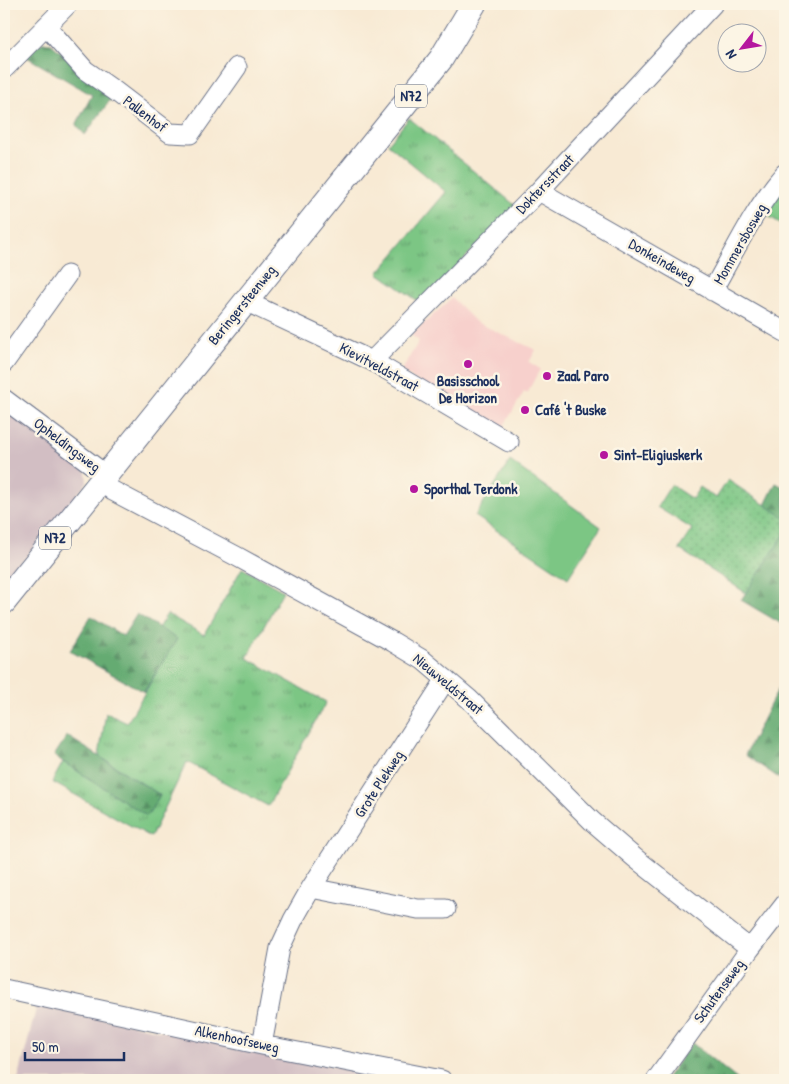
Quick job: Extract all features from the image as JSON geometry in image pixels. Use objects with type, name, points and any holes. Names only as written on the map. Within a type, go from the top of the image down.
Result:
[{"type":"main road","name":"Beringersteenweg","points":[[4,602],[441,59],[474,4]]},
{"type":"street","points":[[4,68],[68,4]]},
{"type":"street","name":"Doktersstraat","points":[[372,361],[539,190],[713,4]]},
{"type":"street","name":"Pallenhof","points":[[46,26],[85,70],[170,133],[190,134],[237,67]]},
{"type":"street","name":"Mommersbosweg","points":[[712,291],[768,195],[785,173]]},
{"type":"street","name":"Donkeindeweg","points":[[539,190],[785,332]]},
{"type":"street","points":[[4,363],[67,275]]},
{"type":"street","name":"Kievitveldstraat","points":[[246,301],[372,361],[509,442]]},
{"type":"street","name":"Opheldingsweg","points":[[4,399],[104,478]]},
{"type":"street","name":"Nieuwveldstraat","points":[[104,478],[113,491],[423,660],[446,679],[592,820],[635,858],[750,949]]},
{"type":"street","name":"Grote Plekweg","points":[[262,1045],[280,948],[293,920],[311,888],[446,679]]},
{"type":"street","points":[[311,888],[418,909],[446,909]]},
{"type":"street","name":"Schutenseweg","points":[[656,1080],[750,949],[785,904]]},
{"type":"street","name":"Alkenhoofseweg","points":[[4,989],[262,1045],[442,1080]]},
{"type":"shaded area","name":"Basisschool De Horizon","points":[[452,298],[476,322],[536,350],[529,362],[540,369],[527,393],[524,392],[501,431],[401,371],[419,341],[411,335]]},
{"type":"shaded area","points":[[4,407],[75,458],[86,472],[87,482],[4,583]]},
{"type":"shaded area","points":[[37,1005],[397,1080],[18,1080]]},
{"type":"green space","points":[[44,42],[50,43],[113,96],[85,135],[76,125],[92,95],[25,56],[36,46]]},
{"type":"green space","points":[[409,118],[516,206],[421,303],[378,273],[446,192],[388,144]]},
{"type":"green space","points":[[785,183],[785,226],[763,213]]},
{"type":"green space","points":[[510,461],[601,527],[568,578],[475,516]]},
{"type":"green space","points":[[728,480],[785,518],[785,533],[746,593],[679,549],[692,529],[657,507],[671,485],[692,499],[700,487],[716,498]]},
{"type":"green space","points":[[776,483],[785,488],[785,518],[765,505]]},
{"type":"green space","points":[[785,533],[785,626],[741,600]]},
{"type":"green space","points":[[242,568],[283,591],[247,658],[326,702],[268,806],[187,762],[151,837],[52,782],[63,762],[147,815],[160,795],[99,756],[106,713],[127,723],[176,639],[158,628],[167,614],[204,635]]},
{"type":"green space","points":[[137,614],[177,639],[144,692],[70,651],[91,616],[123,636]]},
{"type":"green space","points":[[785,675],[785,782],[745,755]]},
{"type":"green space","points":[[67,736],[160,795],[147,816],[54,756]]},
{"type":"green space","points":[[692,1043],[738,1080],[665,1080]]},
{"type":"place","name":"Basisschool De Horizon","points":[[468,364]]},
{"type":"place","name":"Zaal Paro","points":[[547,376]]},
{"type":"place","name":"Café 't Buske","points":[[525,410]]},
{"type":"place","name":"Sint-Eligiuskerk","points":[[604,455]]},
{"type":"place","name":"Sporthal Terdonk","points":[[414,489]]}]
